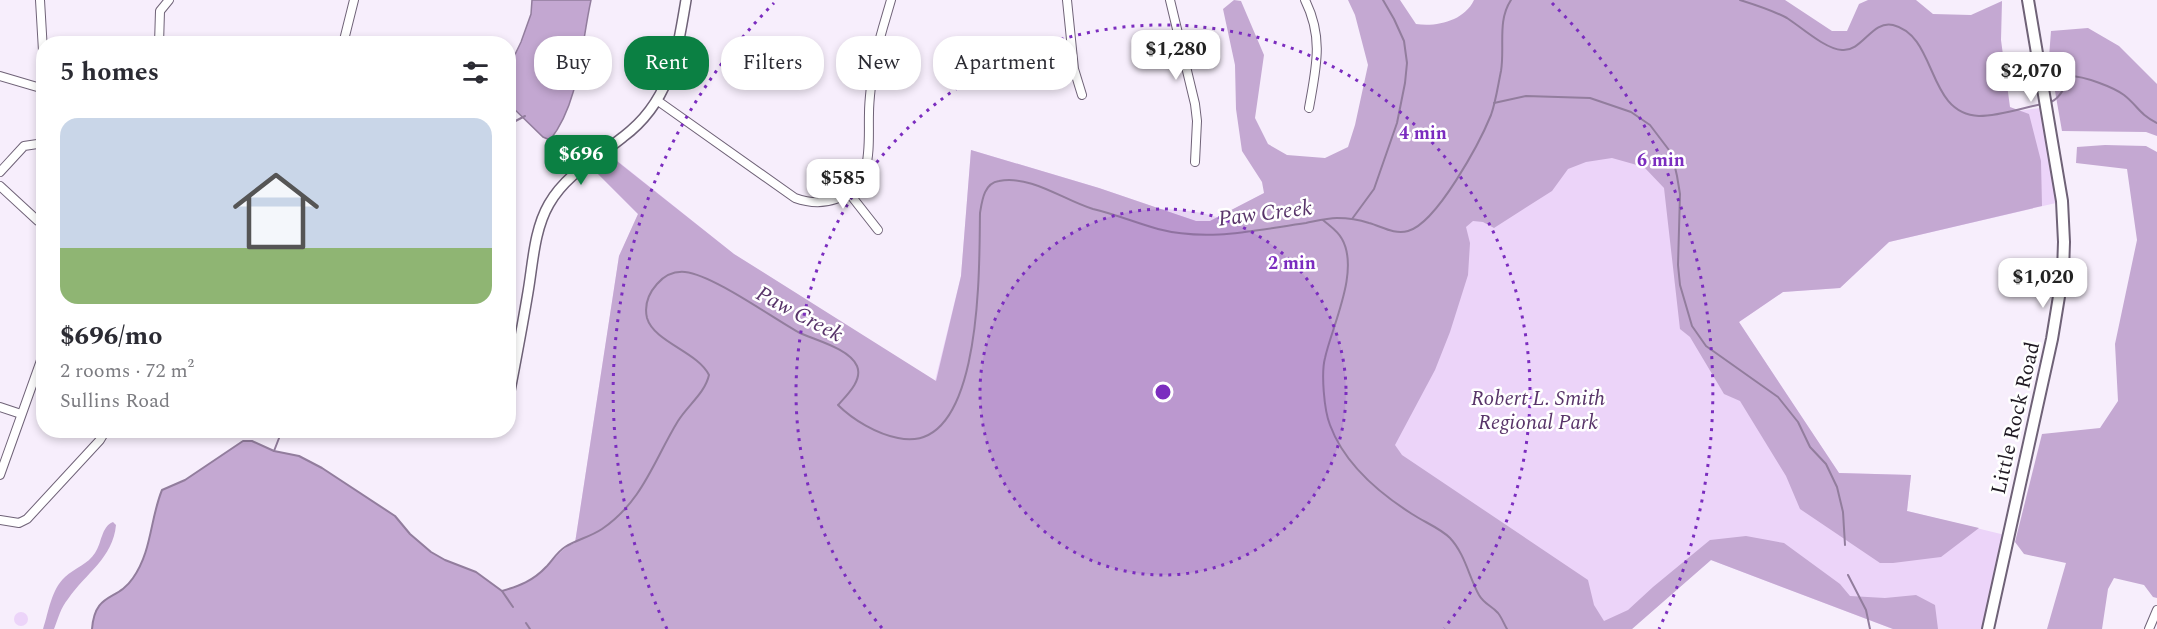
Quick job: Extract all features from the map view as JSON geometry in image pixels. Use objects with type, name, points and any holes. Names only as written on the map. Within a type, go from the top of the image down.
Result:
[{"type":"main road","name":"Little Rock Road","points":[[1988,629],[2052,339],[2063,272],[2062,201],[2028,0]]},
{"type":"street","points":[[40,0],[42,36]]},
{"type":"street","points":[[159,36],[160,12],[168,0]]},
{"type":"street","points":[[345,36],[354,0]]},
{"type":"street","points":[[516,357],[542,217],[562,185],[573,174],[625,137],[658,101],[672,69],[678,48],[686,0]]},
{"type":"street","points":[[658,101],[795,198],[820,203],[838,199],[849,193],[862,176],[869,160],[872,72],[891,0]]},
{"type":"street","points":[[1066,0],[1074,69],[1082,95]]},
{"type":"street","points":[[1170,0],[1195,104],[1197,121],[1195,162]]},
{"type":"street","points":[[1305,0],[1317,38],[1318,57],[1309,108]]},
{"type":"street","points":[[0,75],[36,86]]},
{"type":"street","points":[[0,172],[24,146],[36,144]]},
{"type":"street","points":[[0,186],[36,219]]},
{"type":"street","points":[[849,193],[878,230]]},
{"type":"street","points":[[0,476],[36,374]]},
{"type":"street","points":[[0,407],[21,414]]},
{"type":"street","points":[[0,520],[19,523],[27,519],[101,438]]},
{"type":"street","points":[[2150,629],[2157,610]]},
{"type":"green space","name":"Robert L. Smith Regional Park","points":[[2040,108],[2056,203],[1889,242],[1840,288],[1783,292],[1739,322],[1839,473],[1911,475],[1907,511],[2009,536],[1988,629],[1893,629],[1711,560],[1632,629],[92,629],[98,608],[127,585],[139,568],[162,490],[185,480],[243,441],[252,441],[274,451],[299,456],[322,468],[395,516],[410,534],[431,552],[476,572],[502,591],[531,580],[562,550],[575,543],[619,256],[638,214],[587,163],[605,151],[734,254],[935,381],[961,276],[971,150],[1099,188],[1196,221],[1210,221],[1282,184],[1478,143],[1981,116]]},
{"type":"green space","points":[[21,612],[26,614],[28,619],[26,624],[21,626],[16,624],[14,619],[16,614]]},
{"type":"shaded area","points":[[532,0],[591,0],[585,36],[534,36],[534,90],[574,90],[560,125],[550,140],[543,137],[516,111],[516,52],[531,14]]},
{"type":"shaded area","name":"Robert L. Smith Regional Park","points":[[1234,0],[1241,1],[1264,55],[1255,118],[1268,144],[1287,155],[1325,158],[1348,147],[1368,65],[1355,15],[1348,0],[1400,0],[1416,24],[1424,25],[1457,18],[1474,0],[1785,0],[1832,31],[1847,31],[1859,4],[1868,0],[1916,0],[1933,14],[1971,15],[2002,1],[2001,40],[2010,107],[2029,114],[2041,161],[2042,206],[1889,242],[1840,288],[1783,292],[1739,322],[1839,473],[1911,475],[1907,511],[1979,528],[1941,557],[1880,563],[1800,509],[1786,476],[1740,401],[1724,394],[1690,337],[1680,329],[1664,188],[1644,167],[1612,158],[1586,162],[1568,169],[1552,191],[1494,228],[1483,222],[1473,221],[1466,227],[1470,243],[1468,275],[1450,332],[1435,370],[1395,445],[1402,455],[1588,580],[1594,605],[1604,621],[1628,610],[1710,540],[1746,536],[1784,543],[1840,584],[1850,596],[1885,598],[1916,595],[1935,605],[1938,629],[1893,629],[1711,560],[1632,629],[92,629],[97,608],[102,602],[127,586],[139,568],[162,490],[185,480],[243,441],[252,441],[274,451],[299,456],[322,468],[395,516],[410,534],[431,552],[476,572],[502,591],[531,580],[562,550],[575,543],[619,256],[638,214],[594,170],[613,158],[734,254],[936,381],[961,276],[971,150],[1099,188],[1196,221],[1210,221],[1264,193],[1262,182],[1242,151],[1236,109],[1235,65],[1223,9]]},
{"type":"shaded area","points":[[2088,28],[2119,46],[2157,84],[2157,136],[2146,132],[2062,131],[2049,57],[2051,31]]},
{"type":"shaded area","points":[[2146,146],[2157,152],[2157,598],[2153,597],[2144,585],[2114,578],[2108,589],[2102,629],[2047,629],[2066,563],[2024,554],[2015,542],[2042,434],[2100,428],[2118,401],[2115,344],[2137,240],[2127,169],[2076,163],[2077,147]]},
{"type":"shaded area","points":[[113,522],[116,525],[110,547],[98,565],[66,602],[54,629],[43,629],[53,594],[60,582],[92,557],[106,528]]},
{"type":"waterway","points":[[1352,219],[1374,189],[1397,123],[1405,83],[1407,63],[1404,41],[1383,0]]},
{"type":"waterway","name":"Paw Creek","points":[[502,591],[531,579],[541,572],[562,549],[602,529],[628,506],[638,493],[678,421],[704,388],[709,375],[703,367],[658,334],[647,318],[646,308],[650,295],[666,276],[677,272],[697,275],[742,298],[798,332],[839,349],[853,360],[857,366],[858,377],[846,397],[838,405],[858,421],[882,433],[898,438],[926,436],[947,418],[961,388],[971,351],[979,272],[980,213],[985,193],[994,182],[1011,180],[1035,185],[1093,209],[1177,233],[1232,234],[1337,218],[1362,221],[1393,231],[1408,231],[1419,225],[1444,198],[1468,161],[1491,115],[1501,71],[1504,17],[1511,0]]},
{"type":"waterway","name":"Paw Creek","points":[[1740,0],[1787,18],[1835,49],[1849,49],[1879,27],[1886,25],[1893,25],[1907,32],[1918,44],[1940,89],[1962,112],[1987,116],[2042,104]]},
{"type":"waterway","name":"Paw Creek","points":[[2048,103],[2059,96],[2070,76],[2076,76],[2098,82],[2119,92],[2157,123]]},
{"type":"waterway","points":[[1494,103],[1526,96],[1590,98],[1631,112],[1650,125],[1672,154],[1677,176],[1680,194],[1678,265],[1680,285],[1692,326],[1706,346],[1778,397],[1798,422],[1810,447],[1826,464],[1837,487],[1843,512],[1845,545]]},
{"type":"waterway","points":[[516,121],[525,116]]},
{"type":"waterway","points":[[1323,220],[1342,239],[1347,252],[1348,267],[1343,299],[1325,358],[1323,373],[1326,410],[1336,439],[1353,464],[1375,487],[1450,538],[1463,558],[1479,595],[1498,613],[1507,629]]},
{"type":"waterway","points":[[274,451],[279,438]]},
{"type":"waterway","name":"Paw Creek","points":[[92,629],[97,608],[102,602],[127,586],[139,568],[162,490],[185,480],[243,441],[252,441],[274,451],[299,456],[322,468],[395,516],[410,534],[431,552],[476,572],[502,591],[513,607]]},
{"type":"waterway","points":[[1848,575],[1866,610],[1870,629]]},
{"type":"waterway","points":[[526,623],[530,629]]}]
